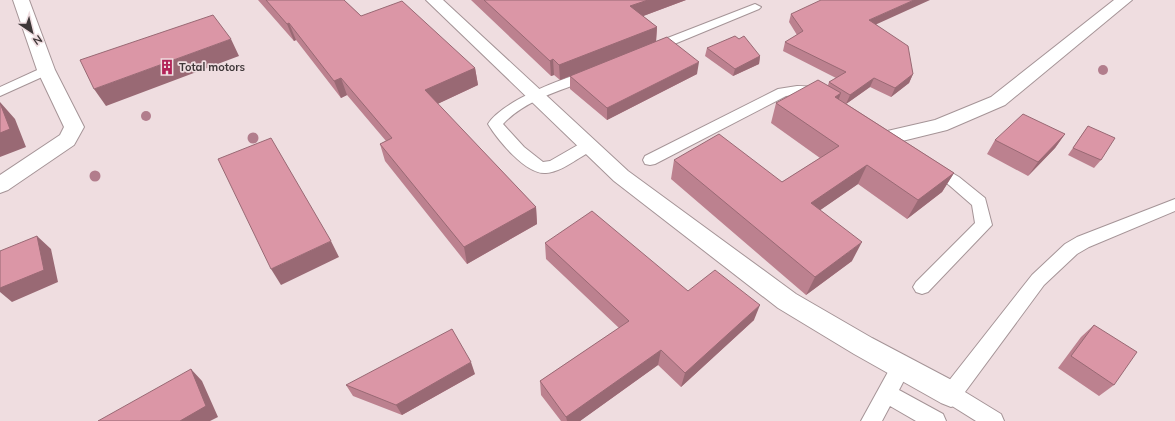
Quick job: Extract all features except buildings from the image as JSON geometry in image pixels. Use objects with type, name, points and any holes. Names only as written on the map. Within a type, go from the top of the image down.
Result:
[{"type":"street","points":[[0,185],[67,140],[74,127],[46,70],[21,0]]},
{"type":"street","points":[[434,0],[621,176],[787,301],[863,346],[951,394]]},
{"type":"street","points":[[883,133],[940,125],[998,101],[1124,0]]},
{"type":"lane","points":[[638,55],[755,7]]},
{"type":"lane","points":[[0,92],[46,70]]},
{"type":"lane","points":[[588,146],[546,168],[537,167],[507,139],[496,124],[500,117],[536,96],[602,70]]},
{"type":"lane","points":[[650,160],[783,92],[798,90],[815,93],[829,101]]},
{"type":"lane","points":[[883,133],[954,181],[979,202],[984,225],[922,287]]},
{"type":"lane","points":[[994,421],[951,394],[1038,280],[1071,249],[1083,242],[1175,205]]},
{"type":"lane","points":[[871,421],[888,394],[901,367]]},
{"type":"lane","points":[[888,394],[936,421]]},
{"type":"place","name":"Total motors","points":[[167,67]]}]
